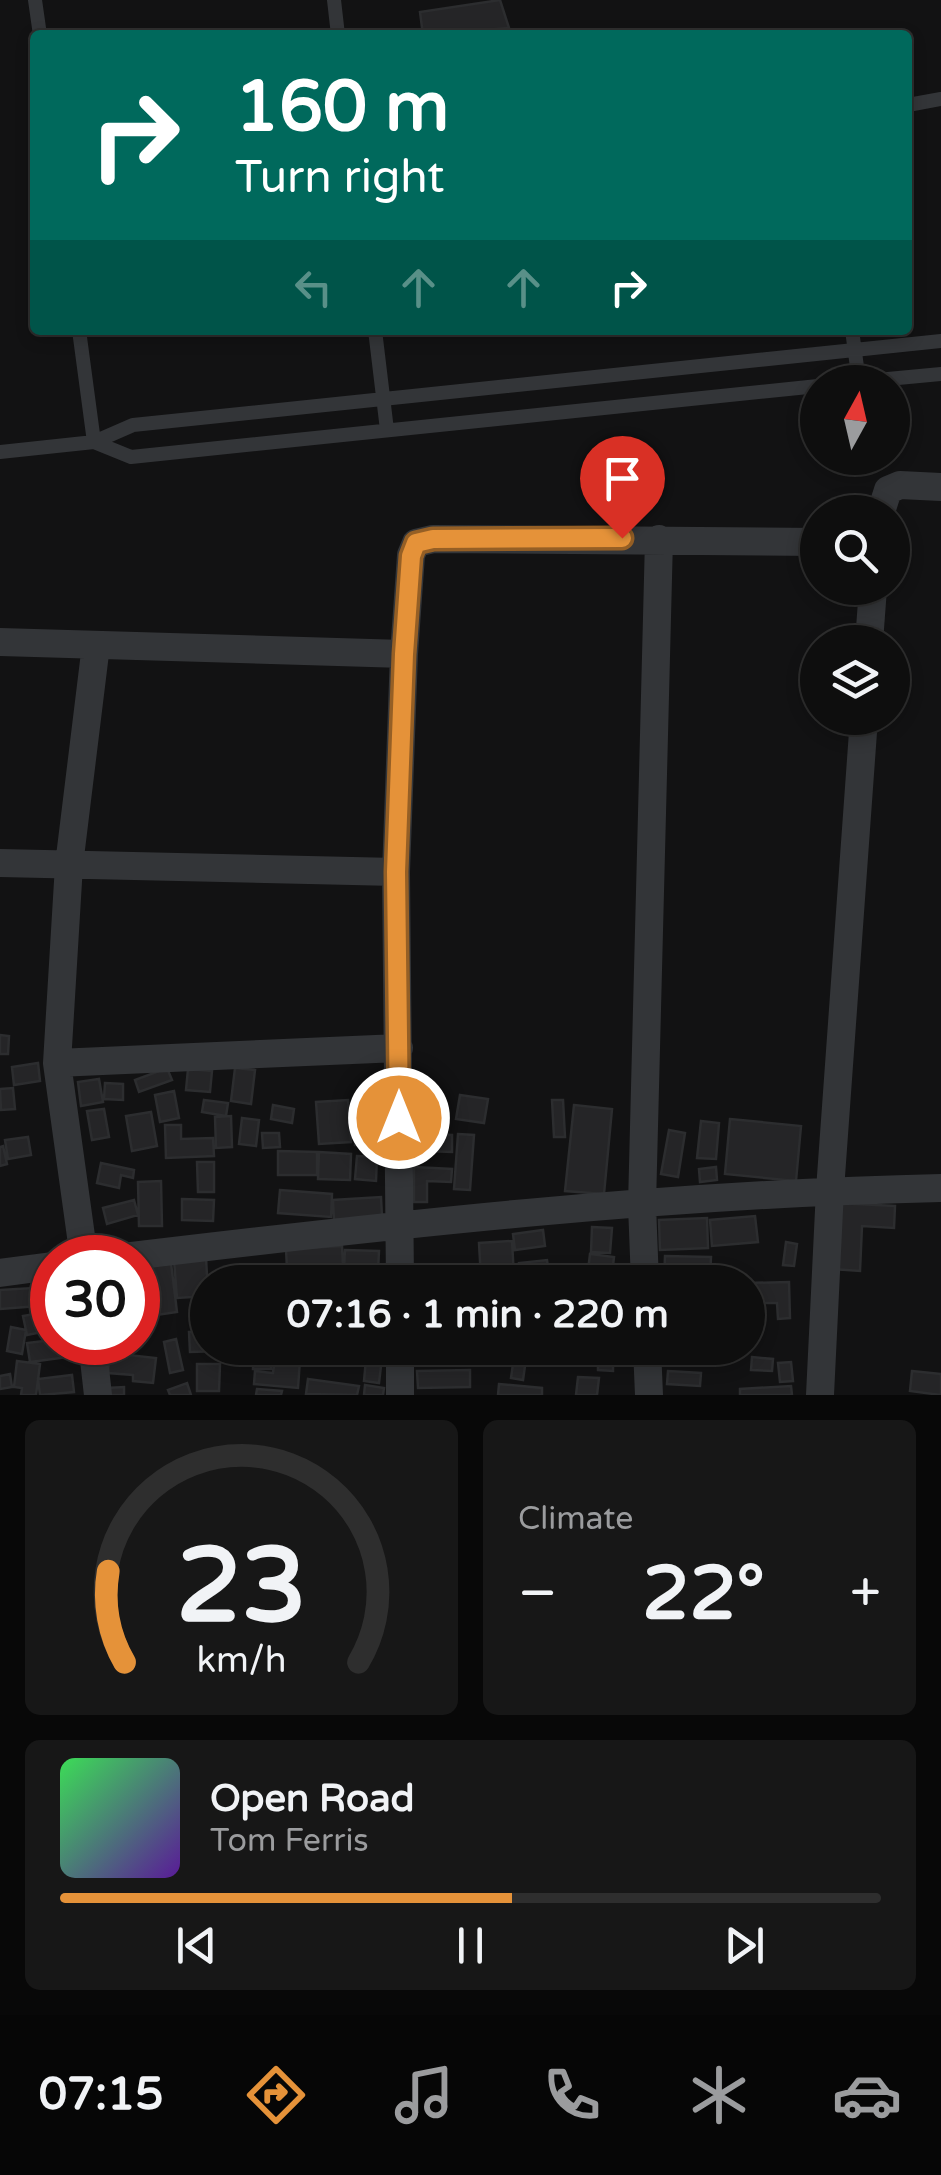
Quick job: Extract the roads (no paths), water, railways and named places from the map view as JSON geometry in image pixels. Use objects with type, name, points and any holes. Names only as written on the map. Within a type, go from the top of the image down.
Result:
[{"type":"street","points":[[886,495],[888,490],[900,485],[941,487]]},
{"type":"street","points":[[400,1265],[396,872],[404,654],[411,556],[416,543],[433,539],[659,538],[800,542]]},
{"type":"street","points":[[644,1265],[642,1206],[659,538]]},
{"type":"street","points":[[0,642],[404,654]]},
{"type":"street","points":[[81,1235],[57,1063],[69,864],[96,645]]},
{"type":"street","points":[[820,1395],[830,1190],[863,735]]},
{"type":"street","points":[[0,863],[396,872]]},
{"type":"street","points":[[57,1063],[398,1048]]},
{"type":"street","points":[[160,1253],[400,1224],[830,1190],[941,1188]]},
{"type":"street","points":[[0,1273],[30,1269]]},
{"type":"street","points":[[95,1365],[98,1395]]},
{"type":"street","points":[[400,1365],[400,1395]]},
{"type":"street","points":[[648,1365],[649,1395]]},
{"type":"lane","points":[[35,0],[39,30]]},
{"type":"lane","points":[[334,0],[337,30]]},
{"type":"lane","points":[[912,104],[941,99]]},
{"type":"lane","points":[[80,335],[94,442]]},
{"type":"lane","points":[[376,335],[388,430]]},
{"type":"lane","points":[[853,335],[856,365]]},
{"type":"lane","points":[[0,452],[94,442],[133,425],[941,341]]},
{"type":"lane","points":[[910,377],[941,374]]},
{"type":"lane","points":[[94,442],[131,457],[800,388]]}]
